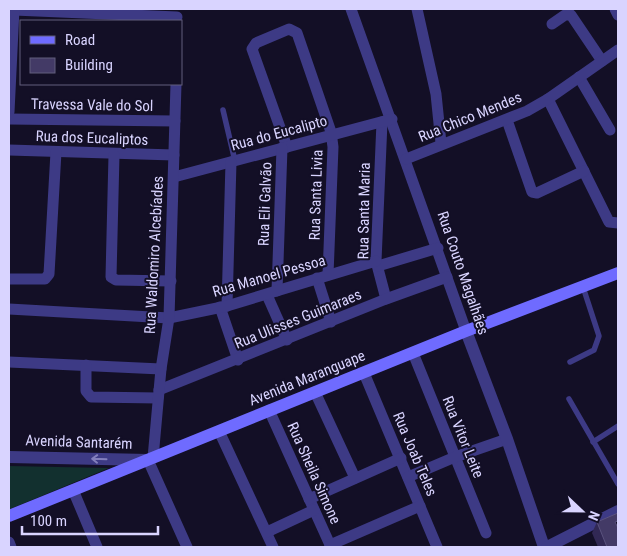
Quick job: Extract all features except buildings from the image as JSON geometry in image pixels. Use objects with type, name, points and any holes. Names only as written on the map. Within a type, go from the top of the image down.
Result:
[{"type":"main road","name":"Avenida Maranguape","points":[[9,516],[269,410],[618,273]]},
{"type":"street","points":[[9,112],[16,68],[14,9],[177,16]]},
{"type":"street","name":"Rua Couto Magalhães","points":[[351,9],[387,120],[406,159],[466,332],[546,547]]},
{"type":"street","points":[[417,9],[436,94],[441,143]]},
{"type":"street","points":[[615,9],[618,15]]},
{"type":"street","points":[[552,24],[571,15],[602,61]]},
{"type":"street","name":"Rua Eli Galvão","points":[[287,340],[272,293],[284,148],[252,49],[256,43],[289,29],[297,32]]},
{"type":"street","name":"Rua Santa Livia","points":[[297,32],[332,135],[333,158],[322,277],[331,322]]},
{"type":"street","name":"Rua Chico Mendes","points":[[406,159],[441,143],[507,120],[548,99],[618,50]]},
{"type":"street","points":[[580,77],[610,130]]},
{"type":"street","name":"Rua Waldomiro Alcebíades","points":[[150,459],[169,318],[176,85]]},
{"type":"street","points":[[548,99],[609,222],[618,223]]},
{"type":"street","name":"Travessa Vale do Sol","points":[[9,119],[175,121]]},
{"type":"street","name":"Rua do Eucalipto","points":[[174,177],[387,120]]},
{"type":"street","name":"Rua Santa Maria","points":[[386,299],[377,263],[387,120]]},
{"type":"street","points":[[507,120],[532,192],[538,193],[584,171]]},
{"type":"street","name":"Rua dos Eucaliptos","points":[[9,150],[114,155],[174,155]]},
{"type":"street","points":[[9,279],[45,278],[50,270],[56,152]]},
{"type":"street","points":[[114,155],[111,277],[116,280],[171,280]]},
{"type":"street","points":[[233,161],[223,306],[238,360]]},
{"type":"street","name":"Rua Manoel Pessoa","points":[[9,309],[169,318],[223,306],[322,277],[438,248]]},
{"type":"street","name":"Rua Ulisses Guimaraes","points":[[159,394],[386,299],[448,277]]},
{"type":"street","name":"Rua Vitor Leite","points":[[413,353],[486,533]]},
{"type":"street","points":[[9,362],[86,364],[161,369]]},
{"type":"street","points":[[86,364],[86,391],[91,396],[159,394]]},
{"type":"street","name":"Rua Joab Teles","points":[[364,373],[437,547]]},
{"type":"street","points":[[315,392],[355,478]]},
{"type":"street","name":"Rua Sheila Simone","points":[[269,410],[330,546]]},
{"type":"street","points":[[220,431],[273,547]]},
{"type":"street","points":[[408,477],[455,457],[507,439]]},
{"type":"street","name":"Avenida Santarém","points":[[9,457],[150,459]]},
{"type":"street","points":[[309,499],[401,458]]},
{"type":"street","points":[[150,459],[187,547]]},
{"type":"street","points":[[74,490],[98,547]]},
{"type":"street","points":[[330,546],[420,506]]},
{"type":"street","points":[[266,532],[314,510]]},
{"type":"street","points":[[546,547],[618,511]]},
{"type":"street","points":[[9,542],[11,547]]},
{"type":"lane","points":[[223,110],[233,161]]},
{"type":"lane","points":[[570,362],[594,350],[599,336],[583,287]]},
{"type":"lane","points":[[569,399],[618,484]]},
{"type":"lane","points":[[593,442],[618,426]]},
{"type":"green space","points":[[9,466],[109,468],[10,509]]}]
